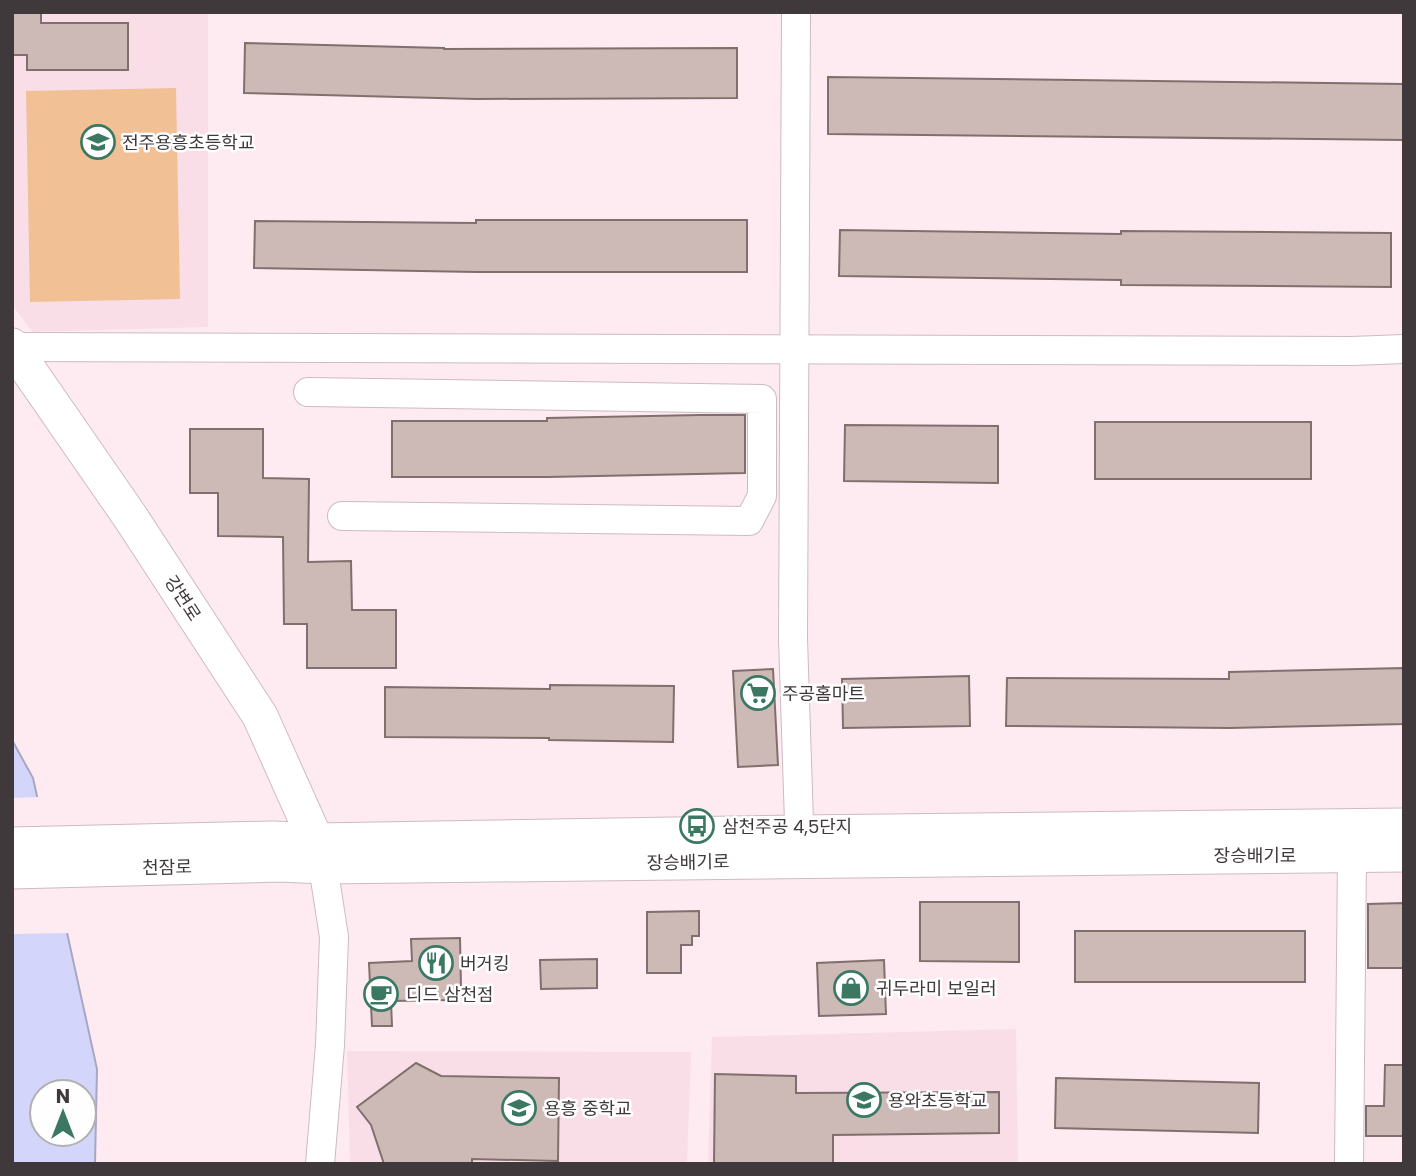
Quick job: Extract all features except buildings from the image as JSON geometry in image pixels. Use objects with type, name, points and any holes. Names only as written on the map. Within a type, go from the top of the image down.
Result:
[{"type":"street","points":[[796,12],[793,639],[800,847]]},
{"type":"street","points":[[13,346],[1325,351],[1404,349]]},
{"type":"street","name":"강변로","points":[[13,346],[131,518],[260,716],[319,854]]},
{"type":"street","points":[[308,392],[762,400],[762,496],[749,521],[342,516]]},
{"type":"street","name":"장승배기로","points":[[319,854],[800,847],[1404,826]]},
{"type":"street","name":"천잠로","points":[[12,845],[319,854]]},
{"type":"street","name":"장승배기로","points":[[800,847],[1404,854]]},
{"type":"street","name":"천잠로","points":[[12,871],[276,852]]},
{"type":"street","points":[[319,854],[334,937],[330,1045],[320,1164]]},
{"type":"street","points":[[1349,1164],[1352,855]]},
{"type":"shaded area","points":[[12,12],[208,12],[208,327],[33,332],[12,305]]},
{"type":"shaded area","points":[[176,88],[180,299],[30,302],[26,91]]},
{"type":"shaded area","name":"용와초등학교","points":[[1016,1029],[1018,1164],[708,1164],[712,1037]]},
{"type":"shaded area","name":"용흥 중학교","points":[[347,1051],[691,1052],[687,1164],[350,1164]]},
{"type":"water","points":[[12,740],[33,778],[97,1069],[97,1078],[28,1078],[28,1148],[95,1148],[95,1164],[12,1164]]},
{"type":"pier","points":[[41,797],[70,933],[12,934],[12,798]]},
{"type":"place","name":"전주용흥초등학교","points":[[98,142]]},
{"type":"place","name":"주공홈마트","points":[[758,693]]},
{"type":"place","name":"삼천주공 4,5단지","points":[[697,826]]},
{"type":"place","name":"버거킹","points":[[436,963]]},
{"type":"place","name":"귀두라미 보일러","points":[[851,988]]},
{"type":"place","name":"디드 삼천점","points":[[381,994]]},
{"type":"place","name":"용와초등학교","points":[[864,1100]]},
{"type":"place","name":"용흥 중학교","points":[[519,1108]]}]
